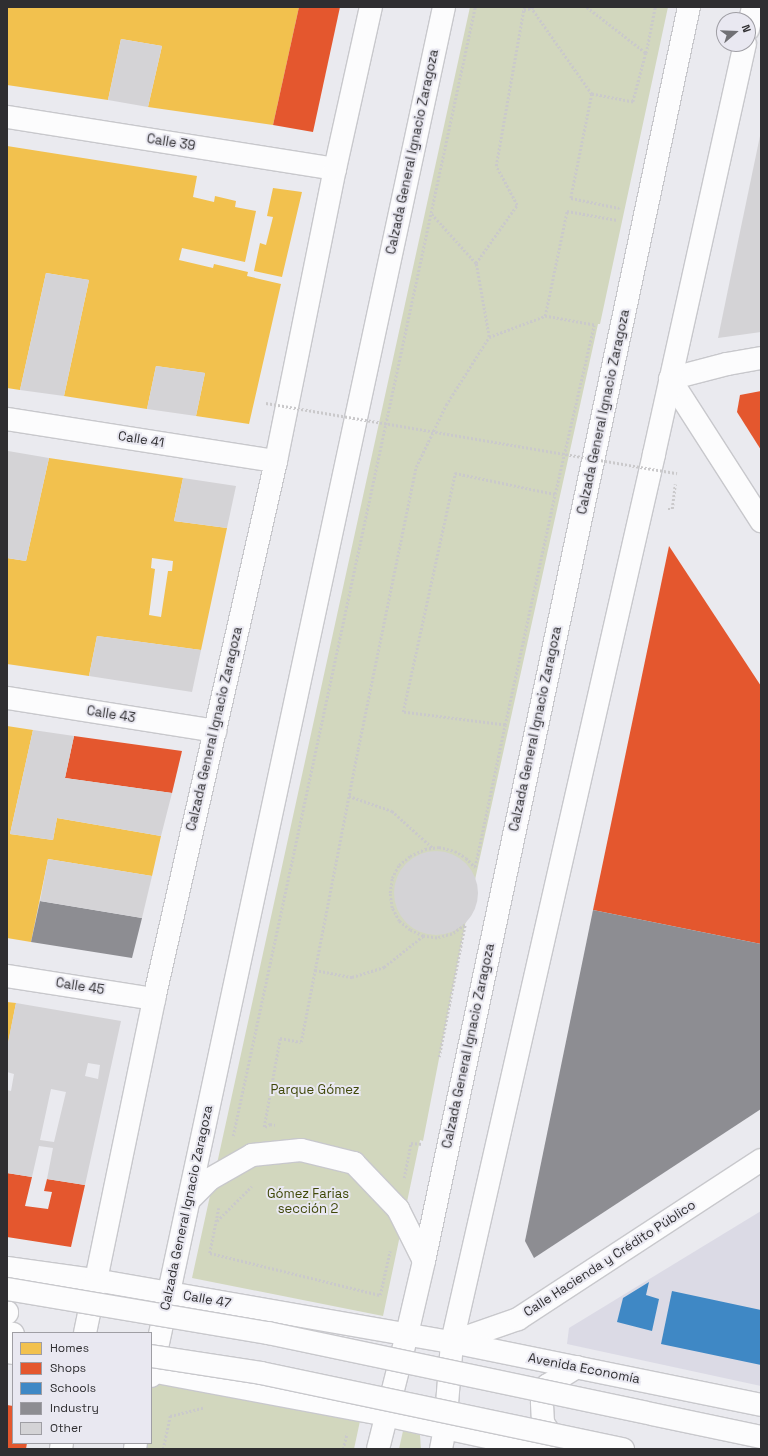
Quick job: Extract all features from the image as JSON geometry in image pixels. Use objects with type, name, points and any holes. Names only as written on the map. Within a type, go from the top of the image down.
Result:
[{"type":"main road","name":"Calzada General Ignacio Zaragoza","points":[[85,1332],[154,999],[276,461],[335,169],[371,7]]},
{"type":"main road","name":"Calzada General Ignacio Zaragoza","points":[[152,1365],[189,1200],[444,7]]},
{"type":"main road","name":"Calzada General Ignacio Zaragoza","points":[[378,1449],[385,1415],[407,1334],[424,1261],[689,7]]},
{"type":"main road","points":[[443,1439],[452,1342],[743,52]]},
{"type":"main road","name":"Calle 39","points":[[7,117],[335,169]]},
{"type":"main road","points":[[670,379],[727,364],[761,358]]},
{"type":"main road","points":[[670,379],[761,521]]},
{"type":"main road","name":"Calle 41","points":[[7,419],[276,461]]},
{"type":"main road","name":"Calle 43","points":[[7,698],[214,731]]},
{"type":"main road","name":"Calle 45","points":[[7,976],[154,999]]},
{"type":"main road","points":[[189,1200],[210,1179],[252,1155],[301,1150],[354,1163],[398,1209],[424,1261]]},
{"type":"main road","name":"Calle Hacienda y Crédito Público","points":[[452,1342],[518,1319],[761,1160]]},
{"type":"main road","name":"Calle 47","points":[[7,1268],[95,1280],[168,1294],[407,1334]]},
{"type":"main road","points":[[7,1289],[268,1333],[761,1437]]},
{"type":"main road","name":"Avenida Economía","points":[[407,1334],[761,1405]]},
{"type":"main road","points":[[560,1449],[543,1423],[542,1402],[548,1385],[576,1367]]},
{"type":"main road","points":[[152,1369],[385,1415],[443,1439],[542,1449]]},
{"type":"main road","points":[[152,1369],[261,1373],[623,1449]]},
{"type":"path","points":[[231,1144],[475,7]]},
{"type":"path","points":[[476,263],[517,205],[496,166],[524,9],[532,7],[592,94],[633,102],[646,53],[655,7]]},
{"type":"path","points":[[587,7],[646,53]]},
{"type":"path","points":[[545,316],[567,211],[617,221],[619,208],[571,198],[592,94]]},
{"type":"path","points":[[431,214],[476,263],[489,337]]},
{"type":"path","points":[[264,1127],[280,1038],[301,1042],[348,796],[416,467],[446,405],[489,337],[545,316],[594,325],[555,494],[475,867],[466,858],[455,851],[439,847],[410,856],[399,865],[392,878],[390,892],[392,908],[399,921],[410,930],[423,936],[437,938],[452,934],[466,925],[438,1063]]},
{"type":"path","points":[[266,403],[677,474],[672,509]]},
{"type":"path","points":[[505,725],[403,712],[455,473],[555,494]]},
{"type":"path","points":[[348,796],[392,811],[433,848]]},
{"type":"path","points":[[315,970],[352,977],[384,967],[423,936]]},
{"type":"path","points":[[258,1130],[270,1124],[277,1126]]},
{"type":"path","points":[[403,1185],[411,1143],[423,1144],[423,1141]]},
{"type":"path","points":[[254,1184],[217,1221],[210,1253],[380,1294],[390,1251],[387,1244]]},
{"type":"path","points":[[163,1449],[170,1416]]},
{"type":"shaded area","points":[[761,1211],[761,1386],[567,1344],[569,1328]]},
{"type":"green space","name":"Gómez Farias sección 2","points":[[470,7],[668,7],[600,324],[598,324],[465,925],[423,1141],[420,1140],[383,1316],[192,1278]]},
{"type":"green space","points":[[153,1378],[360,1421],[354,1449],[138,1449],[140,1444],[152,1444]]},
{"type":"green space","points":[[403,1431],[420,1435],[421,1449],[399,1449]]},
{"type":"building: Homes","points":[[7,7],[299,7],[273,125],[148,107],[162,46],[121,39],[108,100],[7,85]]},
{"type":"building: Homes","points":[[7,146],[197,176],[193,197],[214,202],[215,196],[236,201],[235,207],[256,211],[245,262],[182,248],[179,260],[213,268],[214,264],[248,272],[247,276],[281,284],[249,424],[196,416],[205,373],[156,366],[147,409],[64,396],[89,280],[46,273],[20,390],[7,388]]},
{"type":"building: Homes","points":[[273,188],[302,192],[282,277],[254,271],[260,243],[266,245],[273,217],[267,216]]},
{"type":"building: Homes","points":[[49,458],[183,478],[174,521],[227,528],[201,650],[97,636],[89,676],[7,664],[7,558],[26,561]],"holes":[[[152,558],[173,561],[172,571],[168,571],[161,617],[149,615],[155,569],[151,568]]]},
{"type":"building: Homes","points":[[7,726],[33,730],[10,834],[53,840],[57,818],[161,836],[152,876],[48,859],[31,942],[7,938]]},
{"type":"building: Homes","points":[[7,1002],[16,1003],[8,1044],[7,1044]]},
{"type":"building: Shops","points":[[299,7],[340,7],[313,132],[273,125]]},
{"type":"building: Shops","points":[[761,391],[761,450],[737,412],[740,395]]},
{"type":"building: Shops","points":[[669,546],[761,686],[761,944],[593,910]]},
{"type":"building: Shops","points":[[74,736],[182,751],[172,793],[65,778]]},
{"type":"building: Shops","points":[[7,1173],[32,1177],[25,1206],[48,1209],[52,1192],[44,1191],[47,1179],[85,1185],[71,1247],[7,1237]]},
{"type":"building: Shops","points":[[7,1405],[12,1406],[12,1444],[27,1444],[26,1449],[7,1449]]},
{"type":"building: Schools","points":[[649,1282],[646,1295],[659,1299],[652,1331],[617,1322],[623,1298]]},
{"type":"building: Schools","points":[[672,1291],[761,1310],[761,1365],[661,1344]]},
{"type":"building: Industry","points":[[40,901],[142,918],[132,958],[31,942]]},
{"type":"building: Industry","points":[[593,910],[761,944],[761,1109],[534,1258],[525,1241]]},
{"type":"building: Other","points":[[121,39],[162,46],[148,107],[108,100]]},
{"type":"building: Other","points":[[760,136],[761,332],[718,338],[731,275]]},
{"type":"building: Other","points":[[46,273],[89,280],[64,396],[20,390]]},
{"type":"building: Other","points":[[156,366],[205,373],[196,416],[147,409]]},
{"type":"building: Other","points":[[8,451],[49,458],[26,561],[7,558]]},
{"type":"building: Other","points":[[183,478],[236,486],[227,528],[174,521]]},
{"type":"building: Other","points":[[97,636],[201,650],[192,692],[89,676]]},
{"type":"building: Other","points":[[33,730],[74,736],[65,778],[172,793],[161,836],[57,818],[53,840],[10,834]]},
{"type":"building: Other","points":[[436,851],[444,852],[459,858],[471,870],[477,885],[477,901],[471,916],[459,928],[444,934],[436,935],[428,934],[413,928],[401,916],[395,901],[394,893],[395,885],[401,870],[413,858],[428,852]]},
{"type":"building: Other","points":[[48,859],[152,876],[142,918],[40,901]]},
{"type":"building: Other","points":[[16,1003],[121,1021],[85,1185],[47,1179],[53,1148],[39,1146],[32,1177],[7,1173],[7,1090],[11,1091],[14,1074],[7,1072],[7,1047]],"holes":[[[88,1063],[100,1065],[98,1079],[85,1076]],[[51,1089],[66,1092],[54,1142],[40,1140]]]},
{"type":"park label","name":"Parque Gómez","points":[[315,1090]]}]
